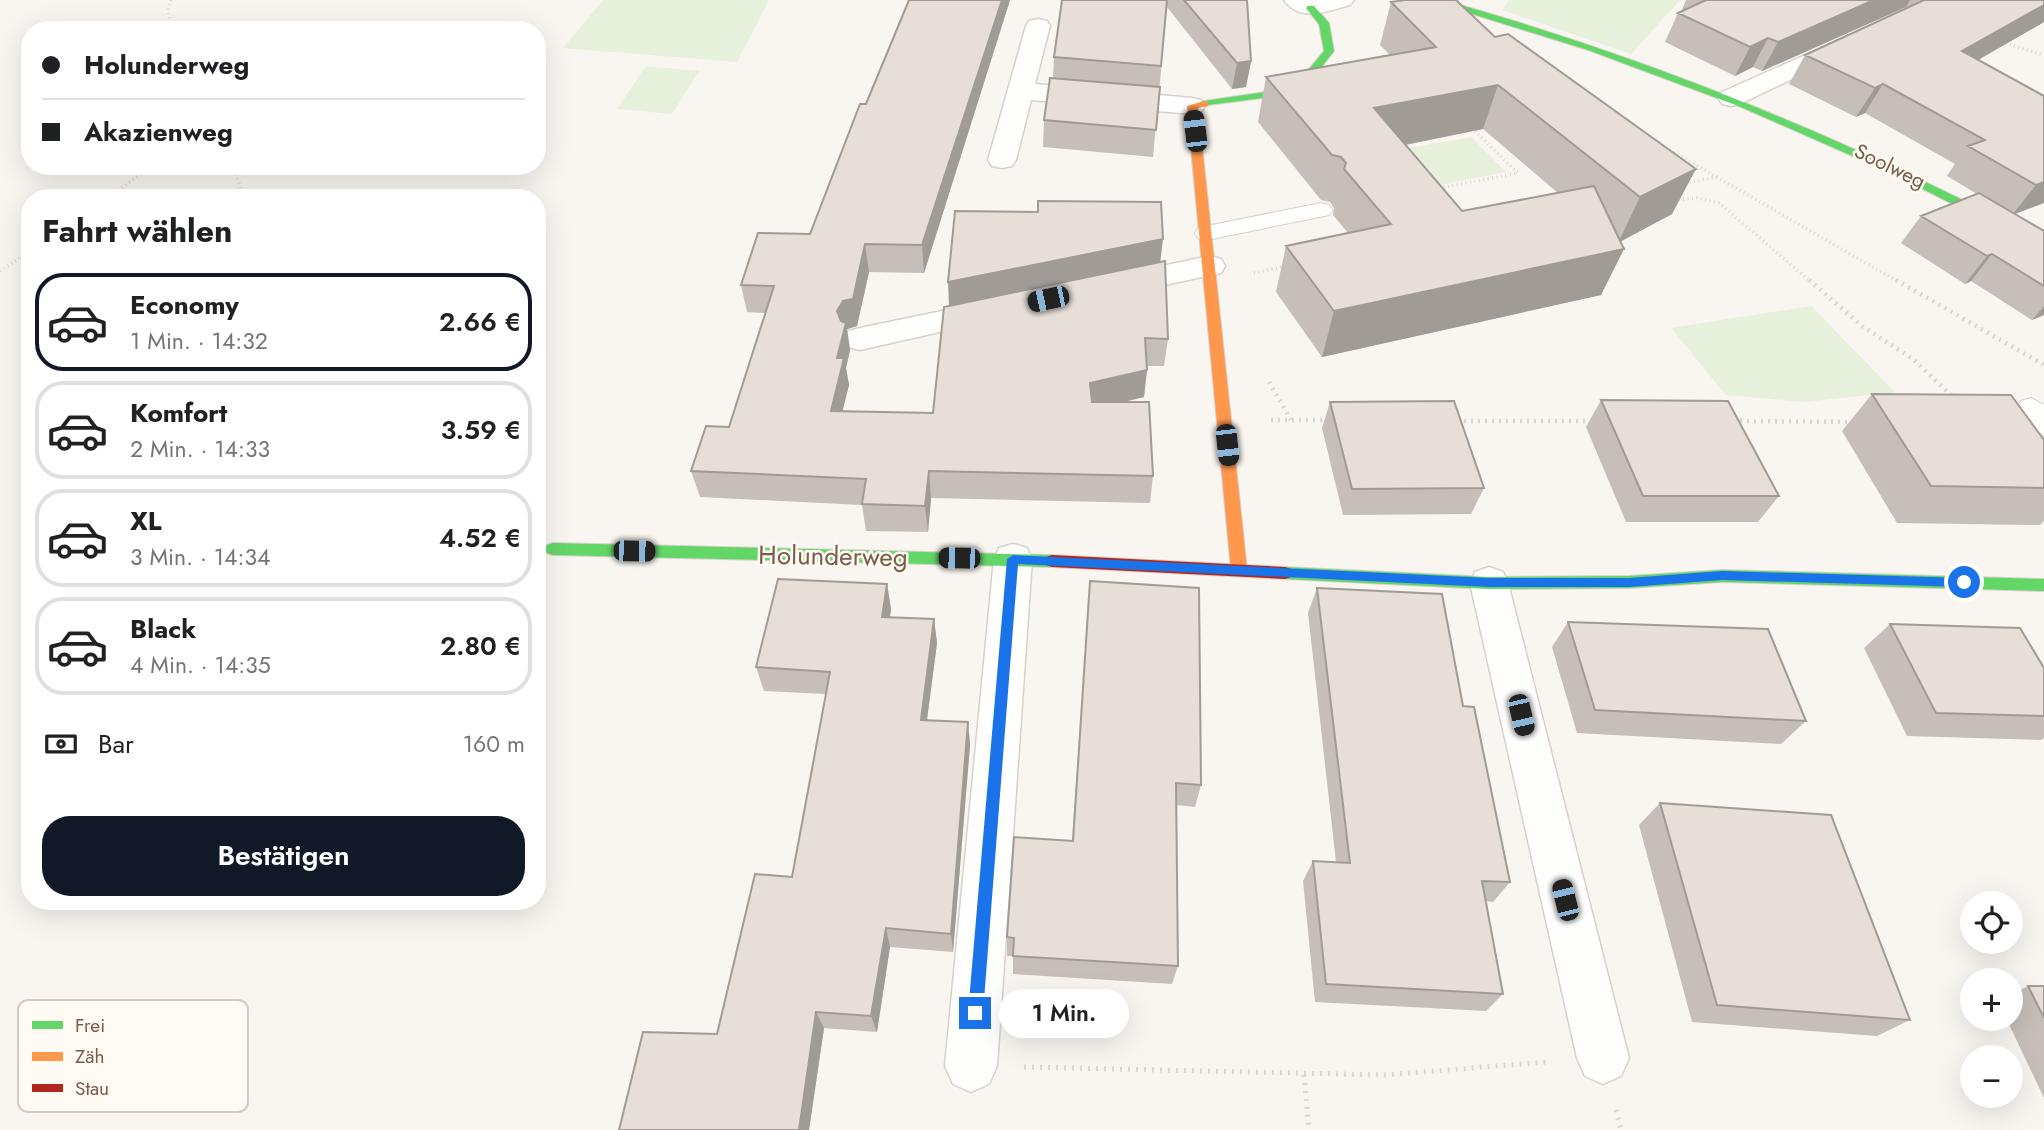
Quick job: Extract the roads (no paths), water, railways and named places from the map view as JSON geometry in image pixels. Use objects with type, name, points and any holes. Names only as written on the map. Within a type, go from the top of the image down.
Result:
[{"type":"street","points":[[1303,4],[1342,0]]},
{"type":"street","name":"Soolweg","points":[[1432,0],[1491,15],[1665,73],[1837,140],[2044,246]]},
{"type":"street","points":[[1020,91],[1192,106],[1267,95],[1309,76],[1329,51],[1324,23],[1303,4]]},
{"type":"street","points":[[1002,160],[1038,26]]},
{"type":"street","points":[[1731,98],[1869,33]]},
{"type":"street","points":[[1192,106],[1240,570]]},
{"type":"street","points":[[1089,291],[1211,273]]},
{"type":"street","points":[[860,339],[1021,305]]},
{"type":"street","name":"Holunderweg","points":[[553,550],[1013,559],[1489,583],[1629,582],[1722,576],[2044,585]]},
{"type":"street","points":[[971,1066],[1013,559]]},
{"type":"street","points":[[1489,583],[1604,1058]]},
{"type":"lane","points":[[1207,233],[1321,210]]}]
